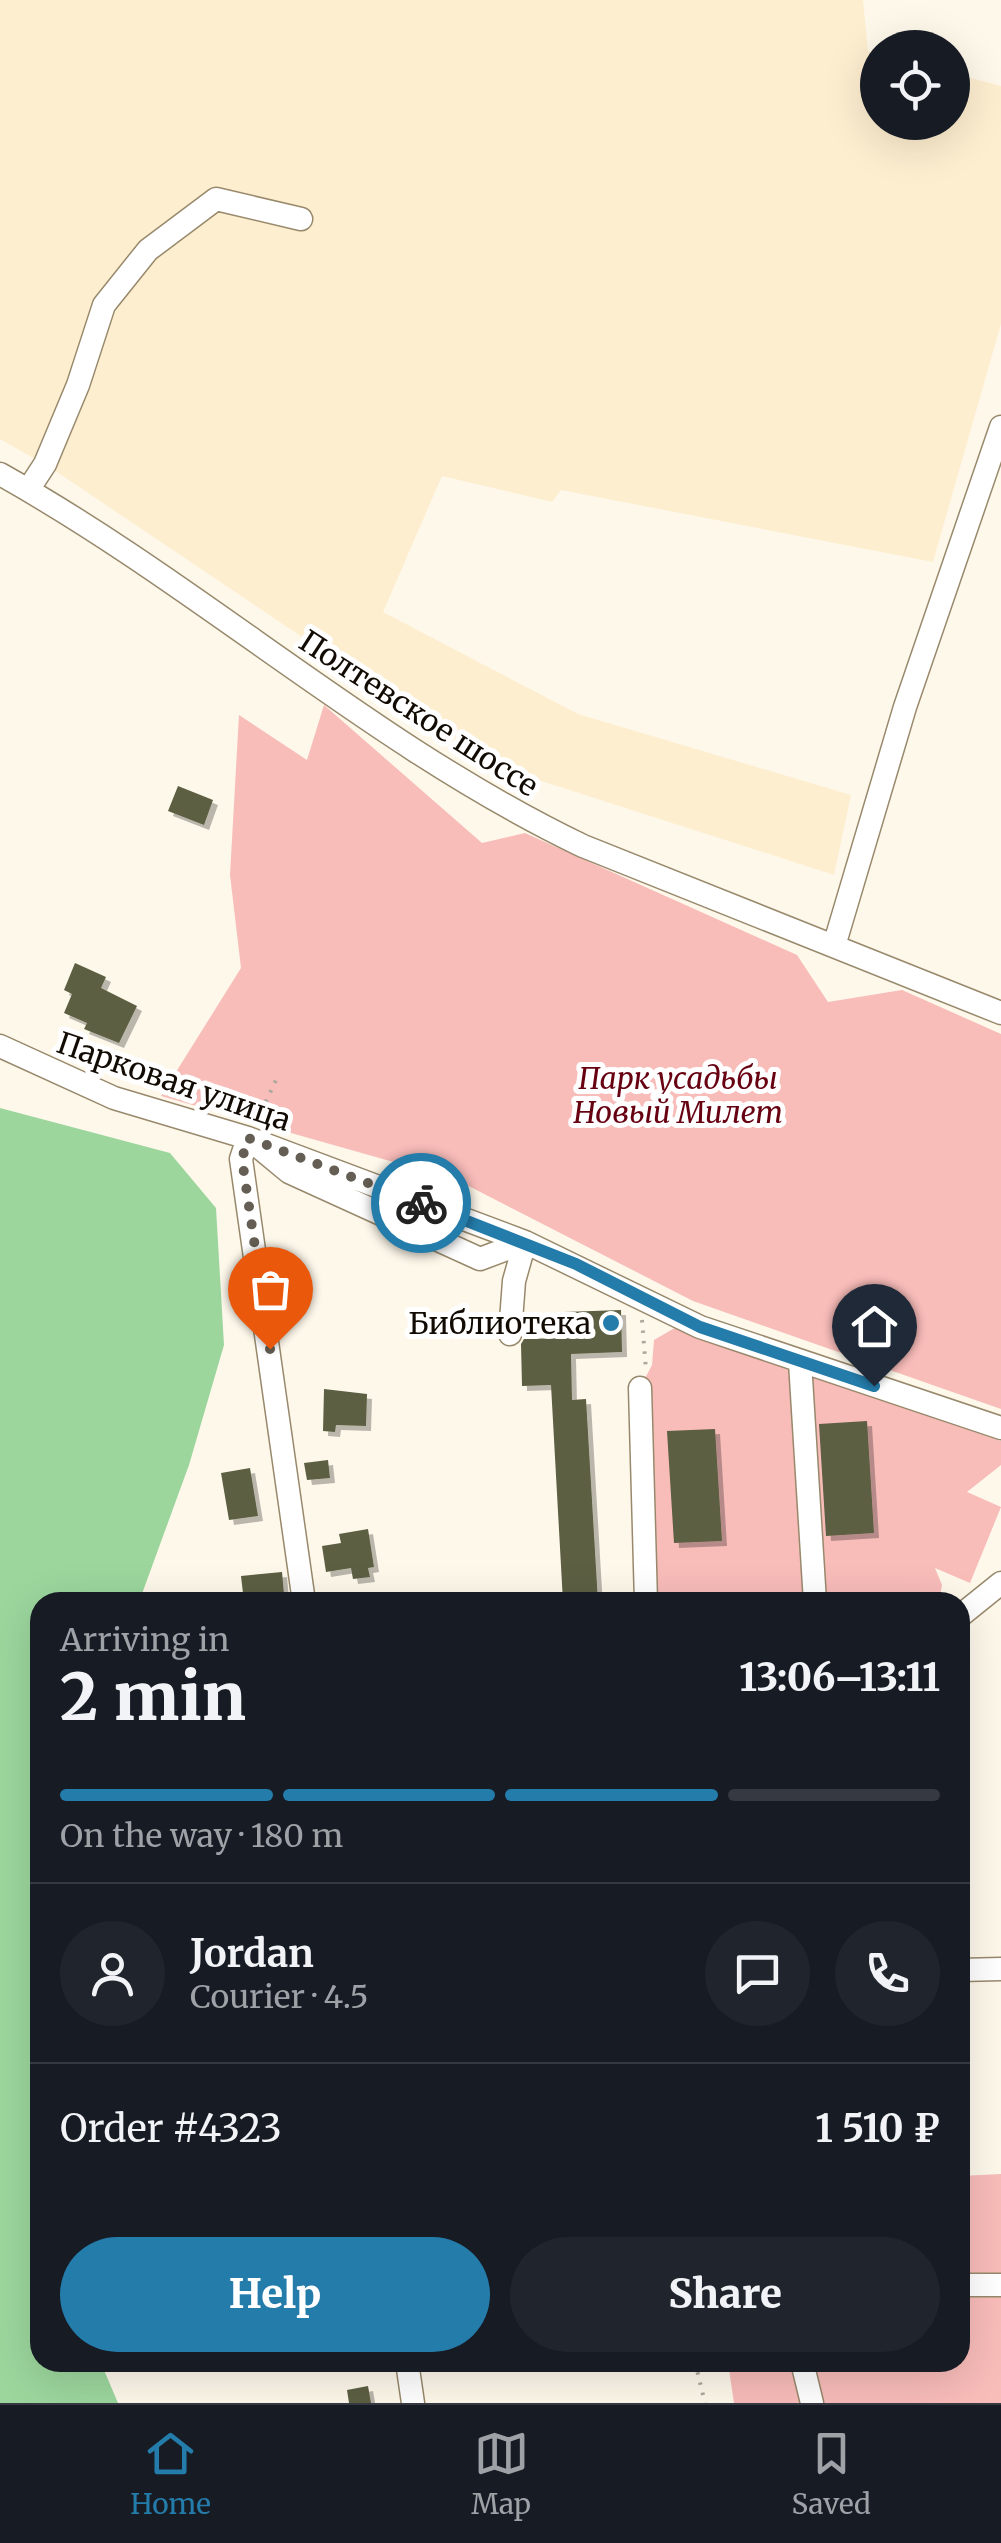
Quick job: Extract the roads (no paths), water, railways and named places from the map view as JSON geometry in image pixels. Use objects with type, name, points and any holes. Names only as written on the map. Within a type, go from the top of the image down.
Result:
[{"type":"street","points":[[28,490],[72,400],[104,305],[148,250],[216,199],[300,219]]},
{"type":"street","points":[[834,946],[852,844],[905,706],[1001,427]]},
{"type":"street","name":"Полтевское шоссе","points":[[0,474],[125,552],[469,788],[583,846],[1001,1013]]},
{"type":"street","name":"Парковая улица","points":[[0,1046],[126,1102],[248,1138],[525,1242],[598,1274],[700,1327],[1001,1428]]},
{"type":"street","points":[[303,1592],[242,1159],[248,1138],[289,1172],[480,1259],[525,1242]]},
{"type":"street","points":[[510,1334],[514,1281],[525,1242]]},
{"type":"street","points":[[800,1362],[814,1592]]},
{"type":"street","points":[[640,1388],[646,1592]]},
{"type":"street","points":[[970,1608],[1001,1584]]},
{"type":"street","points":[[970,1970],[1001,1969]]},
{"type":"street","points":[[970,2285],[1001,2285]]},
{"type":"street","points":[[409,2372],[414,2403]]},
{"type":"street","points":[[804,2372],[812,2403]]},
{"type":"place","name":"Библиотека","points":[[611,1323]]},
{"type":"park label","name":"Парк усадьбы Новый Милет","points":[[678,1095]]}]
